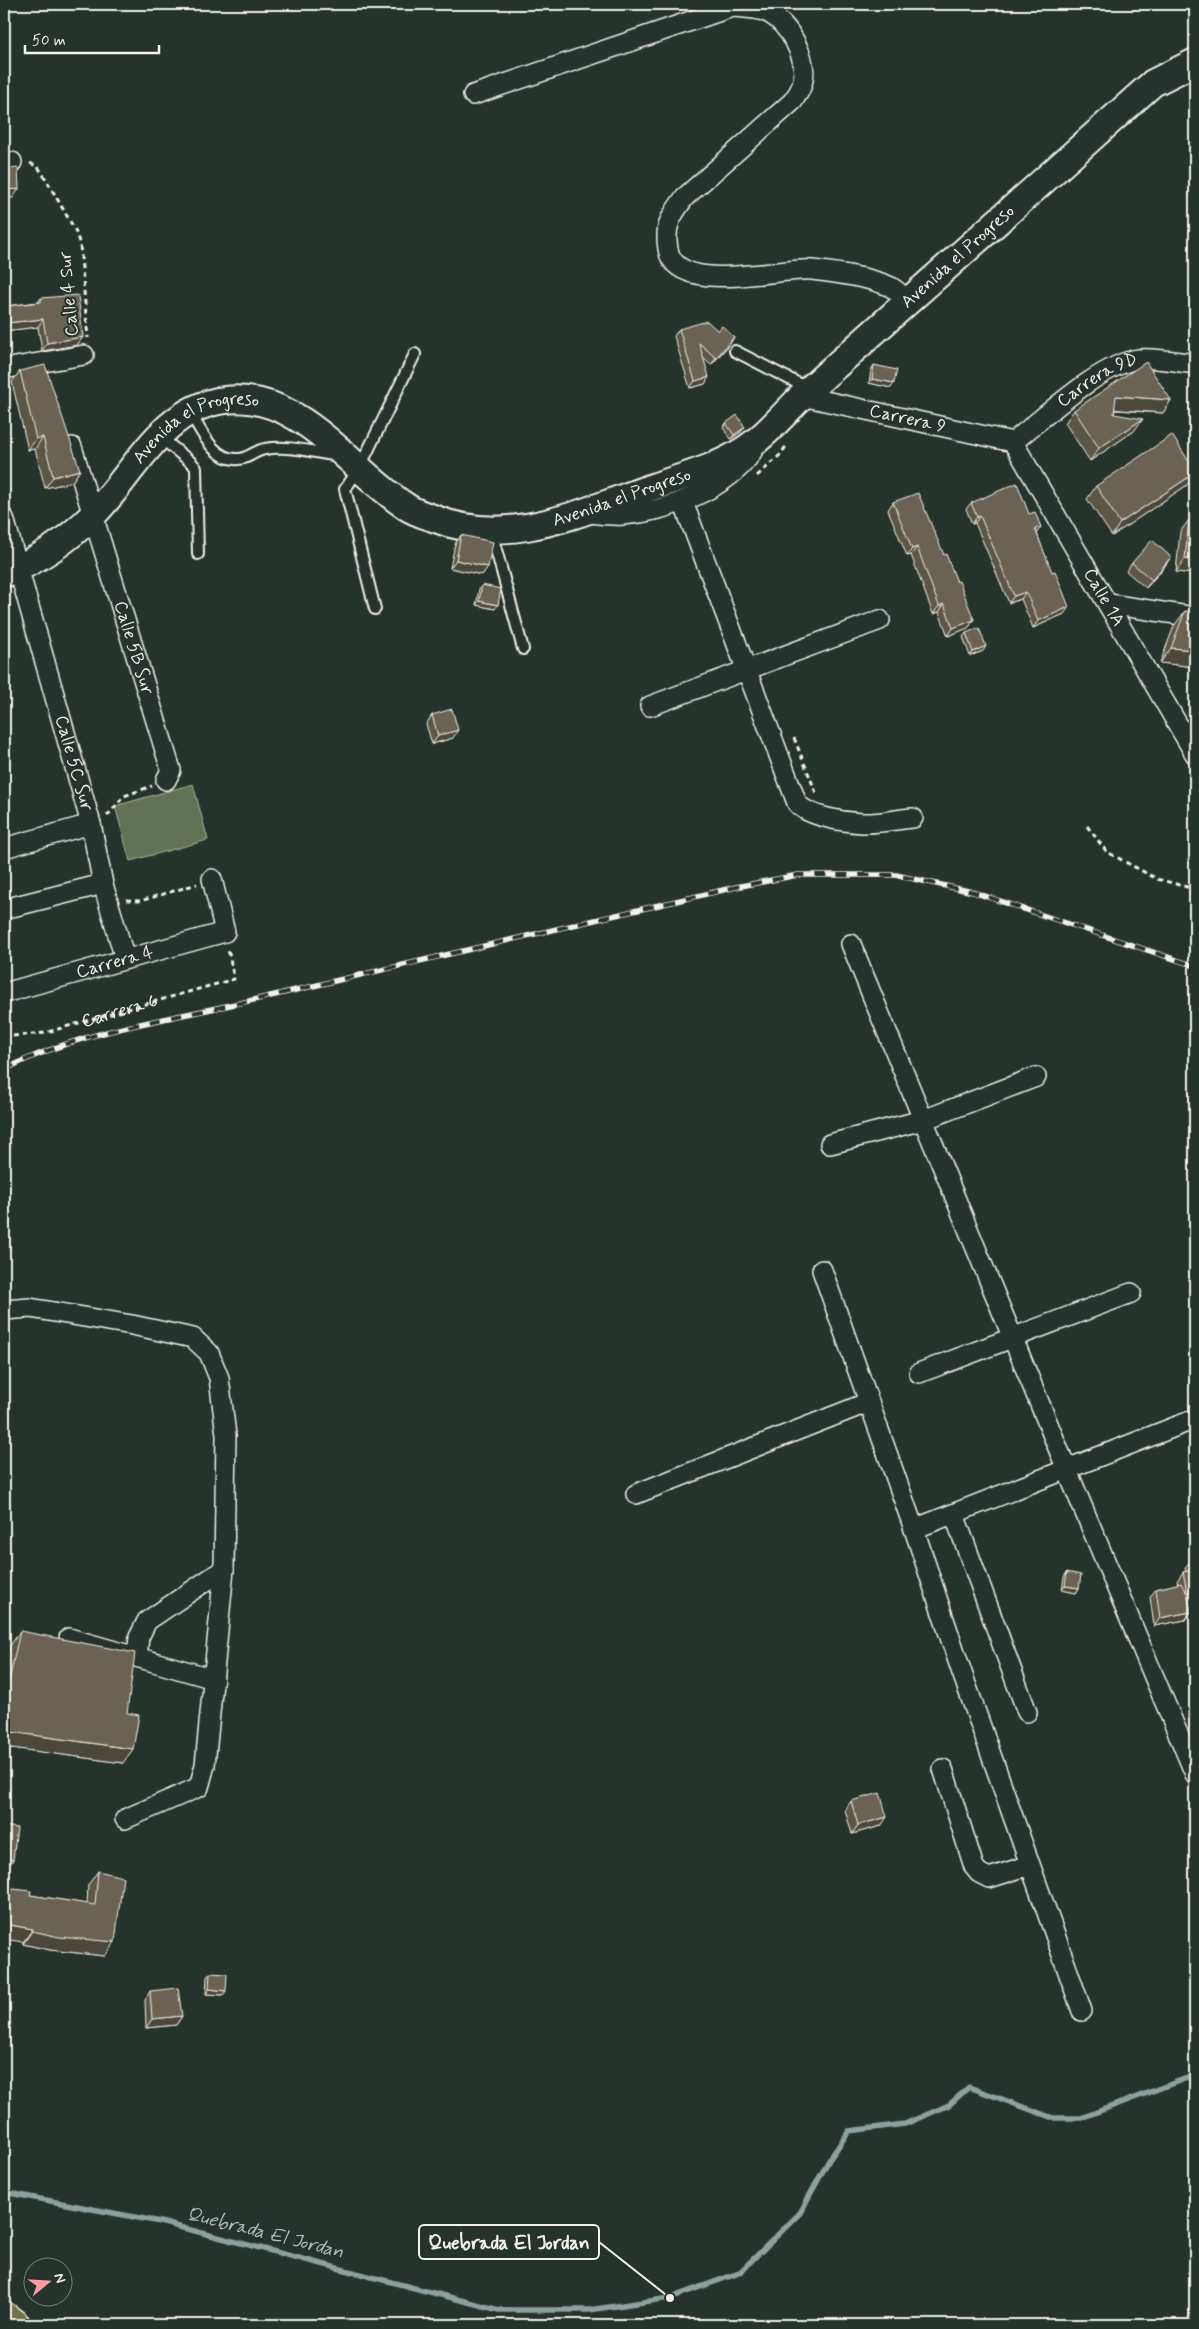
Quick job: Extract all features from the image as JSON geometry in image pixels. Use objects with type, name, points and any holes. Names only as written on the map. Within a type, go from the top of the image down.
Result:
[{"type":"highway","points":[[4,2316],[16,2325]]},
{"type":"main road","name":"Avenida el Progreso","points":[[12,571],[61,543],[94,514],[175,420],[207,404],[226,400],[250,400],[272,404],[306,422],[352,463],[408,508],[451,525],[492,531],[519,529],[579,512],[725,461],[760,438],[806,393],[1153,83],[1195,62]]},
{"type":"street","points":[[473,95],[732,7],[765,11],[778,19],[794,41],[803,63],[803,84],[792,101],[684,197],[671,216],[666,234],[669,254],[682,269],[703,277],[810,270],[855,277],[890,287],[909,301]]},
{"type":"street","points":[[4,369],[84,355]]},
{"type":"street","name":"Carrera 9D","points":[[1013,442],[1097,377],[1120,365],[1138,359],[1195,364]]},
{"type":"street","points":[[44,363],[50,382]]},
{"type":"street","name":"Carrera 9","points":[[806,393],[1013,442]]},
{"type":"street","name":"Calle 5B Sur","points":[[66,429],[94,514],[171,770],[166,780]]},
{"type":"street","points":[[579,512],[623,515],[683,502],[717,484],[744,463],[760,438]]},
{"type":"street","name":"Calle 1A","points":[[1013,442],[1195,754]]},
{"type":"street","points":[[683,502],[748,669],[797,803],[802,809],[826,817],[863,824],[912,818]]},
{"type":"street","name":"Calle 5C Sur","points":[[4,518],[12,571],[91,824],[103,884],[125,959]]},
{"type":"street","points":[[1109,604],[1195,618]]},
{"type":"street","points":[[650,706],[880,620]]},
{"type":"street","points":[[4,848],[91,824]]},
{"type":"street","points":[[212,879],[225,932]]},
{"type":"street","points":[[4,909],[103,884]]},
{"type":"street","name":"Carrera 4","points":[[4,993],[225,932]]},
{"type":"street","points":[[851,944],[1067,1470],[1195,1774]]},
{"type":"street","points":[[830,1144],[923,1120],[1036,1078]]},
{"type":"street","points":[[822,1270],[1082,2011]]},
{"type":"street","points":[[919,1373],[1014,1339],[1131,1293]]},
{"type":"street","points":[[4,1310],[30,1308],[132,1325],[193,1338],[209,1352],[220,1378],[226,1434],[224,1569],[206,1765],[199,1787],[125,1819]]},
{"type":"street","points":[[636,1494],[869,1402]]},
{"type":"street","points":[[914,1529],[1195,1419]]},
{"type":"street","points":[[954,1514],[1027,1712]]},
{"type":"street","points":[[137,1656],[139,1637],[147,1621],[224,1569]]},
{"type":"street","points":[[69,1638],[214,1679]]},
{"type":"street","points":[[942,1769],[974,1867],[979,1873],[989,1878],[1030,1865]]},
{"type":"lane","points":[[735,351],[806,393]]},
{"type":"lane","points":[[375,609],[345,489],[352,463],[415,354]]},
{"type":"lane","points":[[190,411],[204,438],[223,457],[232,459],[243,458],[264,449],[287,448],[352,463]]},
{"type":"lane","points":[[160,436],[196,468],[198,554]]},
{"type":"lane","points":[[492,531],[523,649]]},
{"type":"path","name":"Calle 4 Sur","points":[[8,163],[30,164],[38,167],[75,230],[80,245],[88,346],[84,355]]},
{"type":"path","points":[[756,477],[780,455],[789,442]]},
{"type":"path","points":[[792,734],[826,817]]},
{"type":"path","points":[[91,824],[102,820],[124,796],[166,780]]},
{"type":"path","points":[[1087,826],[1107,852],[1157,879],[1195,889]]},
{"type":"path","points":[[103,884],[125,900],[140,901],[212,879]]},
{"type":"path","name":"Carrera 6","points":[[4,1037],[44,1033],[234,979],[225,932]]},
{"type":"green space","points":[[193,784],[208,840],[130,861],[115,806]]},
{"type":"building","points":[[18,168],[19,189],[4,190],[4,169]]},
{"type":"building","points":[[78,295],[83,337],[47,343],[43,319],[7,323],[6,306],[41,302],[41,298]]},
{"type":"building","points":[[707,321],[718,331],[722,326],[734,337],[716,358],[699,343],[709,377],[695,381],[679,329]]},
{"type":"building","points":[[1146,362],[1171,400],[1116,396],[1114,414],[1143,419],[1099,448],[1074,410]]},
{"type":"building","points":[[45,365],[80,470],[53,477],[43,437],[36,439],[20,371]]},
{"type":"building","points":[[874,365],[897,370],[894,383],[872,379]]},
{"type":"building","points":[[737,415],[745,427],[734,435],[726,423]]},
{"type":"building","points":[[1172,435],[1195,473],[1120,523],[1096,486]]},
{"type":"building","points":[[1017,483],[1029,514],[1035,512],[1041,527],[1035,529],[1052,572],[1055,571],[1069,607],[1038,621],[1026,592],[1014,596],[980,516],[977,517],[971,503]]},
{"type":"building","points":[[918,493],[944,555],[946,554],[957,582],[959,581],[974,620],[953,628],[944,604],[939,606],[917,547],[912,549],[893,502]]},
{"type":"building","points":[[1189,520],[1195,520],[1195,560],[1185,559]]},
{"type":"building","points":[[461,535],[493,542],[488,567],[456,560]]},
{"type":"building","points":[[1152,540],[1171,557],[1152,580],[1132,563]]},
{"type":"building","points":[[482,585],[501,589],[498,605],[479,601]]},
{"type":"building","points":[[1185,611],[1195,612],[1195,650],[1171,648]]},
{"type":"building","points":[[979,628],[986,646],[973,652],[966,633]]},
{"type":"building","points":[[452,709],[458,730],[438,736],[432,715]]},
{"type":"building","points":[[1195,1559],[1195,1591],[1187,1592],[1183,1572],[1193,1570],[1191,1560]]},
{"type":"building","points":[[1067,1572],[1081,1575],[1079,1588],[1065,1586]]},
{"type":"building","points":[[1181,1583],[1187,1593],[1191,1612],[1160,1618],[1156,1589]]},
{"type":"building","points":[[20,1631],[135,1653],[127,1713],[139,1715],[133,1749],[4,1731],[4,1694],[6,1694]]},
{"type":"building","points":[[880,1793],[887,1817],[858,1825],[851,1801]]},
{"type":"building","points":[[4,1826],[17,1828],[13,1860],[4,1858]]},
{"type":"building","points":[[98,1871],[123,1877],[115,1942],[59,1937],[32,1931],[33,1929],[4,1924],[4,1888],[31,1891],[30,1895],[95,1905]]},
{"type":"building","points":[[210,1973],[227,1974],[226,1991],[209,1989]]},
{"type":"building","points":[[178,1988],[182,2016],[152,2019],[150,1991]]},
{"type":"waterway","name":"Quebrada El Jordan","points":[[4,2192],[160,2222],[499,2310],[589,2310],[670,2298],[739,2273],[800,2213],[829,2160],[849,2131],[905,2124],[949,2105],[969,2087],[1053,2118],[1081,2118],[1195,2075]]},
{"type":"railway","points":[[4,1070],[66,1044],[98,1034],[262,998],[736,887],[798,875],[896,875],[973,892],[1195,966]]},
{"type":"place","name":"Quebrada El Jordan","points":[[670,2298]]}]
